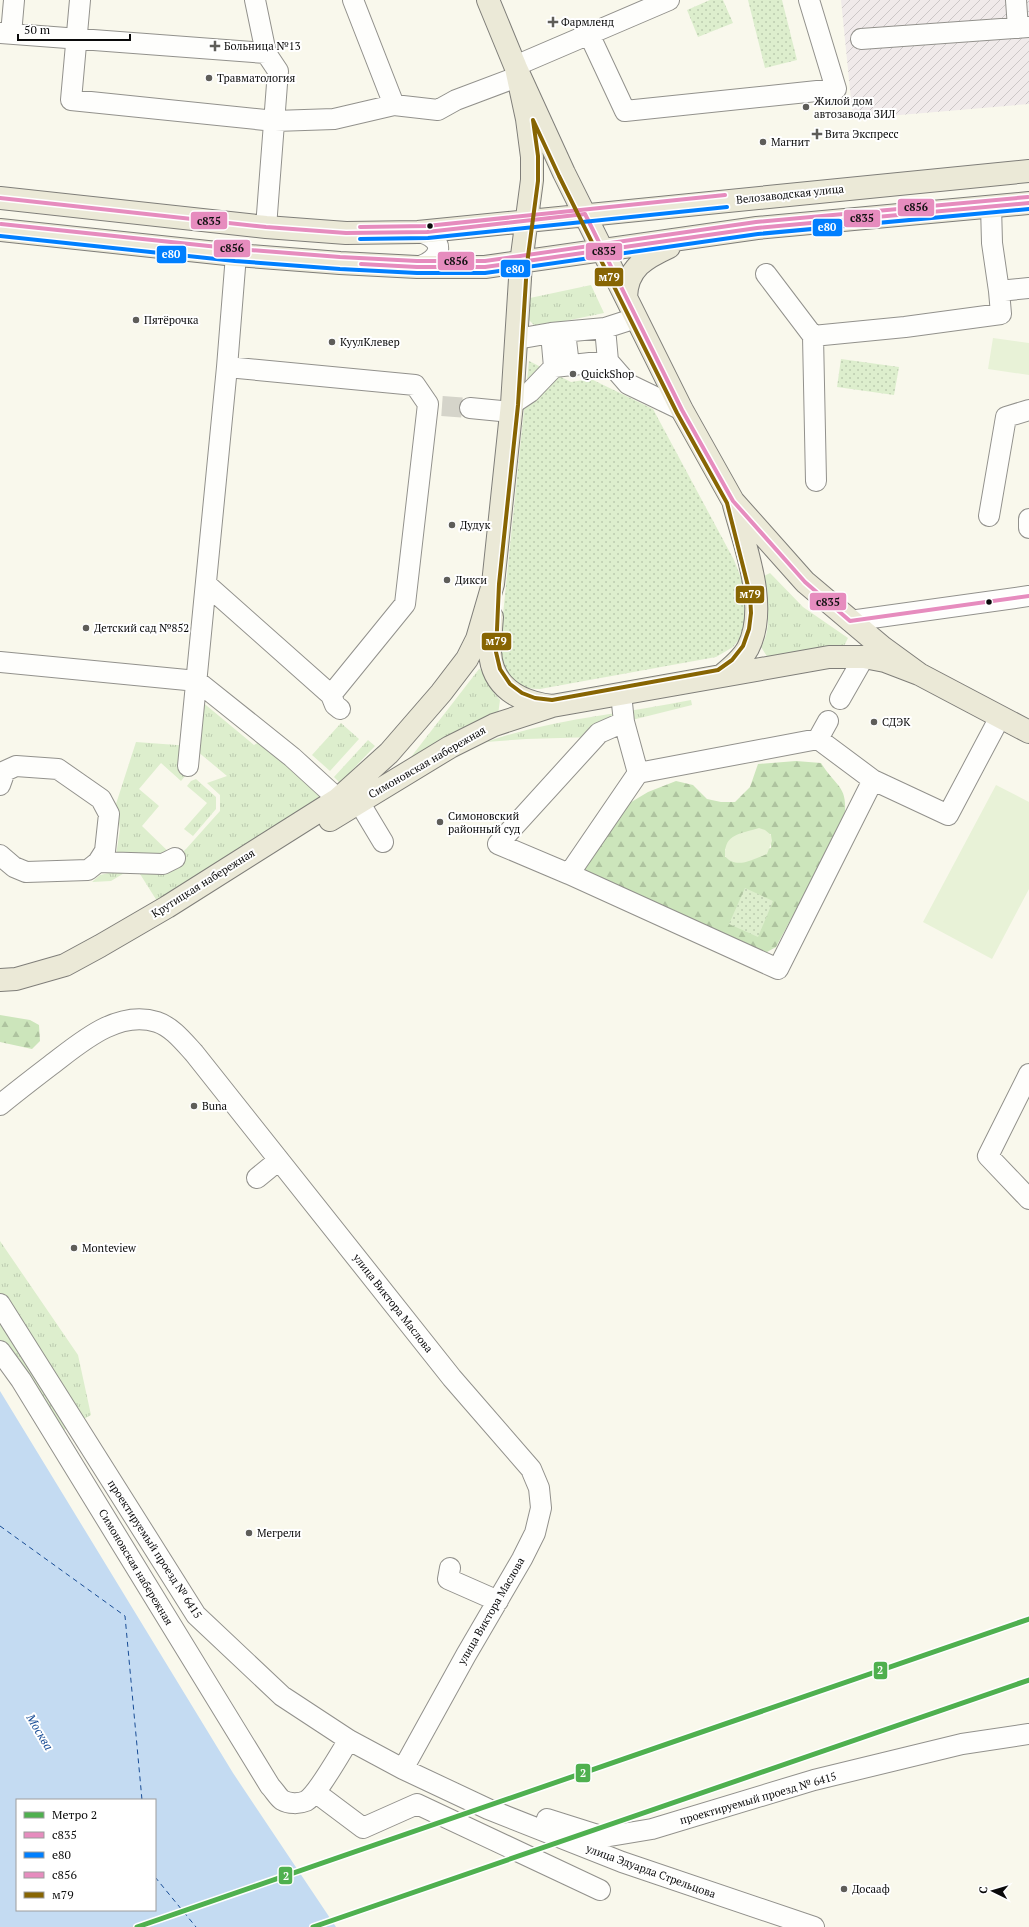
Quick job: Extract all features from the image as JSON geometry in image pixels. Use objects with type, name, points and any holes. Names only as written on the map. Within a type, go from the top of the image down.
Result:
[{"type":"main road","points":[[488,0],[516,70],[603,251],[682,410],[733,501],[805,582],[850,621],[919,674],[1029,732]]},
{"type":"main road","points":[[516,70],[527,119],[532,157],[532,180],[521,263],[512,408],[493,584],[490,652],[494,671],[506,688],[519,698],[534,704],[552,706]]},
{"type":"main road","name":"Велозаводская улица","points":[[0,198],[266,227],[346,233],[418,232],[585,214],[1029,171]]},
{"type":"main road","points":[[0,230],[236,255],[340,263],[417,267],[485,267],[758,228],[1029,203]]},
{"type":"main road","points":[[626,297],[626,289],[636,266],[648,256],[689,239]]},
{"type":"main road","points":[[721,676],[736,664],[748,649],[756,630],[756,593],[733,501]]},
{"type":"main road","name":"Крутицкая набережная","points":[[0,993],[20,991],[68,978],[172,920],[348,803],[441,693],[467,659],[477,639],[493,584]]},
{"type":"main road","name":"Симоновская набережная","points":[[348,803],[482,730],[552,706],[828,657],[864,657],[885,661],[919,674]]},
{"type":"main road","name":"Крутицкая набережная","points":[[0,980],[16,979],[65,965],[348,803]]},
{"type":"street","points":[[14,0],[6,33],[266,53]]},
{"type":"street","points":[[80,0],[71,100],[275,121],[334,119],[394,105],[438,110],[589,34],[668,0]]},
{"type":"street","points":[[255,0],[266,53],[278,71],[266,227]]},
{"type":"street","points":[[354,0],[394,105]]},
{"type":"street","points":[[589,34],[625,111],[836,89],[809,0]]},
{"type":"street","points":[[861,39],[1024,27],[1016,0]]},
{"type":"street","points":[[813,336],[905,327],[1001,314],[992,243],[991,206]]},
{"type":"street","points":[[417,267],[433,261],[439,248],[436,241],[432,237],[418,232]]},
{"type":"street","points":[[188,766],[227,367],[236,255]]},
{"type":"street","points":[[766,274],[813,336],[816,481]]},
{"type":"street","points":[[998,291],[1029,288]]},
{"type":"street","points":[[517,339],[597,329],[636,318]]},
{"type":"street","points":[[597,329],[600,362]]},
{"type":"street","points":[[558,333],[561,366]]},
{"type":"street","points":[[470,408],[512,408],[561,366],[600,362],[628,384],[682,410]]},
{"type":"street","points":[[206,584],[336,702],[405,604],[435,405],[415,385],[227,367]]},
{"type":"street","points":[[989,516],[1006,417],[1029,410]]},
{"type":"street","points":[[1029,519],[1029,528]]},
{"type":"street","points":[[850,621],[1029,596]]},
{"type":"street","points":[[840,699],[864,657]]},
{"type":"street","points":[[0,662],[197,681],[348,803],[383,842]]},
{"type":"street","points":[[621,694],[624,722],[638,773]]},
{"type":"street","points":[[569,874],[638,773],[818,739],[873,780],[948,815],[1000,717]]},
{"type":"street","points":[[624,722],[599,733],[498,844],[569,874],[778,969],[873,780]]},
{"type":"street","points":[[818,739],[828,722]]},
{"type":"street","points":[[0,855],[14,867],[26,872],[88,870],[98,862],[105,852],[109,814],[101,799],[58,770],[16,766],[2,773]]},
{"type":"street","points":[[98,862],[163,864],[175,858]]},
{"type":"street","name":"улица Виктора Маслова","points":[[0,1104],[90,1035],[116,1023],[137,1020],[156,1022],[174,1032],[194,1053],[452,1378],[531,1469],[539,1488],[541,1508],[536,1527],[522,1559],[466,1655],[403,1769]]},
{"type":"street","points":[[1029,1074],[988,1156],[1029,1199]]},
{"type":"street","points":[[254,1174],[276,1157]]},
{"type":"street","name":"проектируемый проезд № 6415","points":[[0,1304],[196,1615],[282,1696],[349,1740],[403,1769]]},
{"type":"street","name":"Симоновская набережная","points":[[0,1351],[21,1380],[270,1786],[282,1799],[290,1803],[299,1803],[307,1800],[315,1792]]},
{"type":"street","points":[[456,1574],[498,1601]]},
{"type":"street","name":"проектируемый проезд № 6415","points":[[488,1809],[523,1812],[604,1837],[652,1829],[814,1780],[962,1744],[1029,1734]]},
{"type":"street","points":[[349,1740],[315,1792],[363,1828],[417,1804],[600,1890]]},
{"type":"street","name":"улица Эдуарда Стрельцова","points":[[403,1769],[488,1809],[622,1862],[814,1927]]},
{"type":"shaded area","points":[[841,0],[1029,0],[1029,104],[853,119]]},
{"type":"green space","points":[[710,0],[723,0],[733,23],[698,37],[687,10]]},
{"type":"green space","points":[[748,0],[782,0],[797,60],[765,68]]},
{"type":"green space","points":[[591,285],[604,313],[536,327],[527,318],[530,298]]},
{"type":"green space","points":[[993,338],[1029,343],[1029,375],[988,369]]},
{"type":"green space","points":[[841,359],[899,367],[894,395],[837,387]]},
{"type":"green space","points":[[529,361],[571,382],[591,379],[653,409],[734,560],[749,598],[744,633],[733,647],[716,657],[540,689],[525,687],[515,682],[498,663]]},
{"type":"green space","points":[[770,573],[803,607],[848,638],[844,646],[768,658],[761,647],[767,630],[768,613],[760,578]]},
{"type":"green space","points":[[479,669],[484,670],[489,686],[500,700],[498,715],[415,762],[411,757]]},
{"type":"green space","points":[[195,696],[254,745],[267,737],[328,790],[312,803],[157,901],[135,866],[115,862],[120,829],[116,804],[136,742],[190,746]],"holes":[[[191,746],[227,776],[207,783],[220,795],[220,811],[186,849],[175,858],[142,826],[159,806],[139,789],[161,763],[181,781],[186,775]]]},
{"type":"green space","points":[[691,700],[692,705],[624,722],[595,737],[486,742],[511,734],[561,722]]},
{"type":"green space","points":[[341,723],[359,739],[330,771],[312,755]]},
{"type":"green space","points":[[368,740],[375,746],[340,783],[334,777]]},
{"type":"green space","points":[[796,761],[821,763],[840,788],[845,800],[844,820],[776,947],[767,952],[746,949],[582,872],[628,804],[648,792],[676,781],[693,785],[707,799],[721,802],[735,802],[750,787],[758,764]],"holes":[[[771,834],[771,848],[725,857],[725,849]]]},
{"type":"green space","points":[[196,779],[216,797],[216,809],[193,836],[184,829],[207,803],[187,786],[191,781]]},
{"type":"green space","points":[[996,785],[1029,802],[1029,889],[992,959],[923,922]]},
{"type":"green space","points":[[759,828],[765,830],[771,835],[772,841],[767,854],[750,861],[739,863],[729,860],[725,856],[725,849],[730,839],[734,836]]},
{"type":"green space","points":[[113,872],[126,872],[111,881],[92,882],[100,875]]},
{"type":"green space","points":[[745,888],[773,901],[758,937],[729,924]]},
{"type":"green space","points":[[0,1015],[30,1020],[39,1025],[40,1041],[32,1049],[0,1042]]},
{"type":"green space","points":[[0,1241],[78,1355],[91,1415],[55,1435],[0,1351]]},
{"type":"water","name":"Москва","points":[[0,1391],[233,1773],[336,1927],[0,1927]]},
{"type":"ferry route","points":[[0,1526],[125,1616],[142,1799]]},
{"type":"ferry route","points":[[156,1878],[196,1927]]},
{"type":"tunnel","points":[[442,406],[470,408]]},
{"type":"metro line","name":"2","points":[[137,1927],[1029,1619]]},
{"type":"metro line","name":"2","points":[[313,1927],[1029,1680]]},
{"type":"transit line","name":"м79","points":[[533,120],[559,176],[677,413],[727,503],[750,594],[751,613],[749,629],[743,646],[732,660],[718,670],[552,700],[535,698],[522,693],[510,684],[500,669],[496,652],[499,584],[518,405],[527,264],[538,181],[538,156],[533,120]]},
{"type":"transit line","name":"с856","points":[[360,227],[427,226],[725,195]]},
{"type":"transit line","name":"с856","points":[[1,224],[237,249],[340,257],[417,261],[485,261],[756,222],[1028,197]]},
{"type":"transit line","name":"с835","points":[[0,198],[266,227],[346,233],[427,232],[585,214],[682,410],[733,501],[805,582],[850,621],[1029,596]]},
{"type":"transit line","name":"с835","points":[[361,264],[417,267],[485,267],[757,228],[1029,203]]},
{"type":"transit line","name":"е80","points":[[360,239],[428,238],[727,207]]},
{"type":"transit line","name":"е80","points":[[0,236],[235,261],[417,273],[485,273],[758,234],[1029,209]]},
{"type":"place","name":"Фармленд","points":[[553,22]]},
{"type":"place","name":"Больница №13","points":[[215,46]]},
{"type":"place","name":"Травматология","points":[[209,78]]},
{"type":"place","name":"Жилой дом автозавода ЗИЛ","points":[[806,107]]},
{"type":"place","name":"Вита Экспресс","points":[[817,134]]},
{"type":"place","name":"Магнит","points":[[763,142]]},
{"type":"place","name":"Пятёрочка","points":[[136,320]]},
{"type":"place","name":"КуулКлевер","points":[[332,342]]},
{"type":"place","name":"QuickShop","points":[[573,374]]},
{"type":"place","name":"Дудук","points":[[452,525]]},
{"type":"place","name":"Дикси","points":[[447,580]]},
{"type":"place","name":"Детский сад №852","points":[[86,628]]},
{"type":"place","name":"СДЭК","points":[[874,722]]},
{"type":"place","name":"Симоновский районный суд","points":[[440,822]]},
{"type":"place","name":"Buna","points":[[194,1106]]},
{"type":"place","name":"Monteview","points":[[74,1248]]},
{"type":"place","name":"Мегрели","points":[[249,1533]]},
{"type":"place","name":"Досааф","points":[[844,1889]]}]
